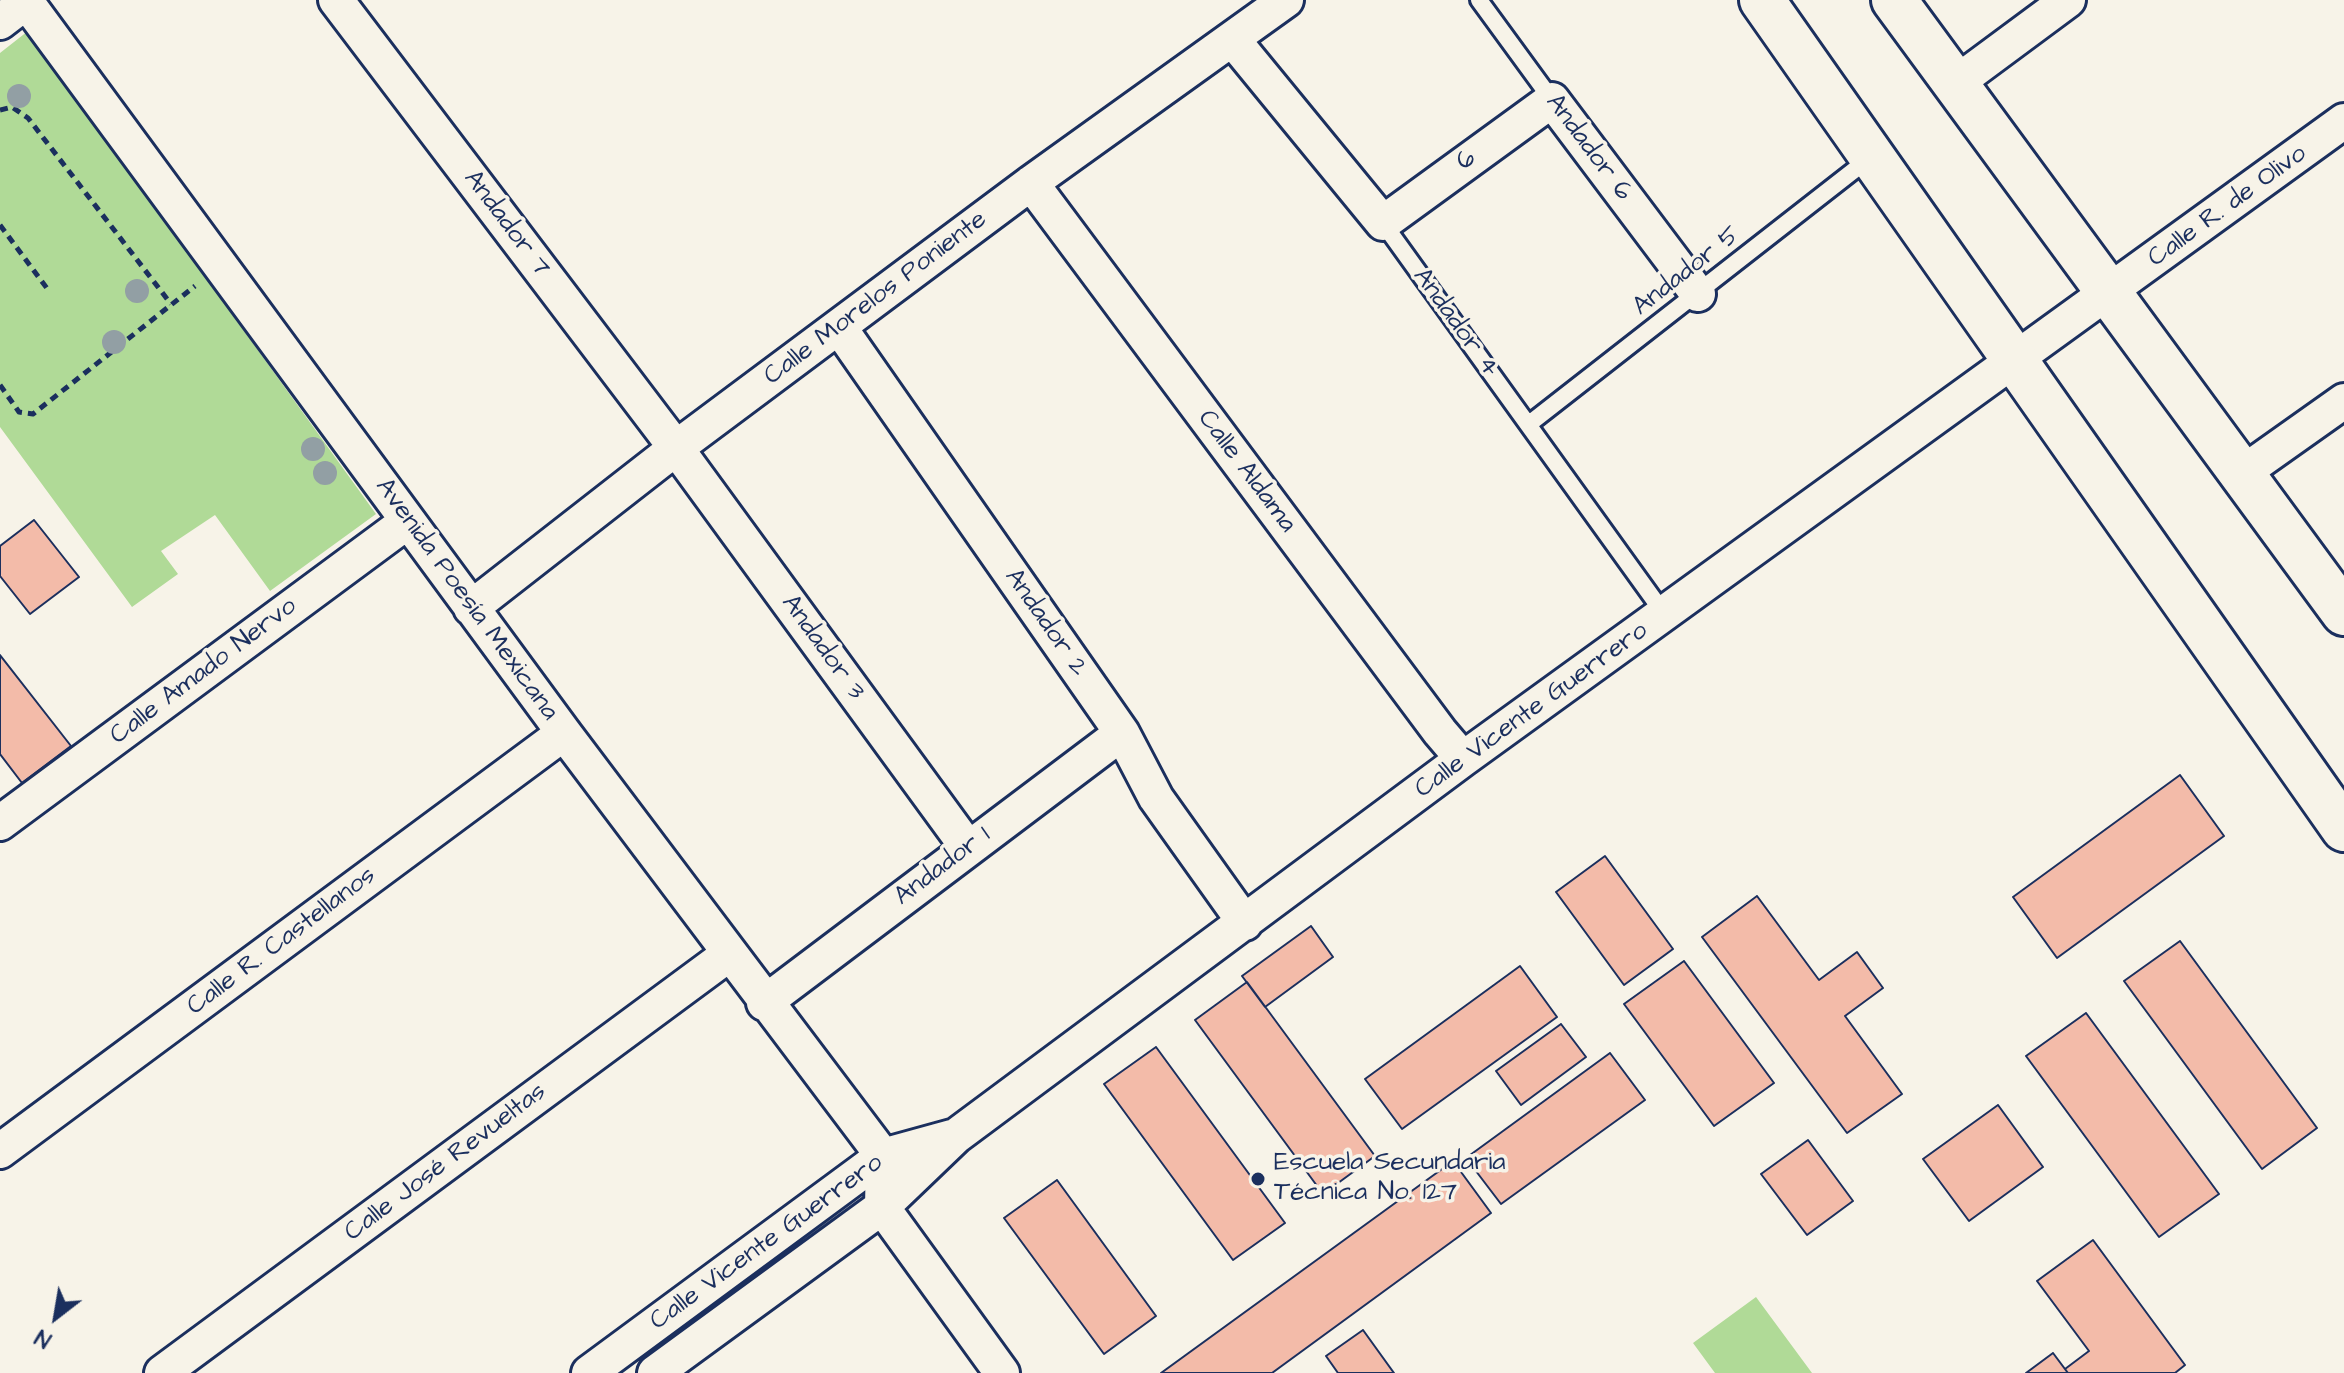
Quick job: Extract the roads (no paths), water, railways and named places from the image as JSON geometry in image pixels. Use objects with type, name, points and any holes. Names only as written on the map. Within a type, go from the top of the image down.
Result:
[{"type":"street","name":"Andador 7","points":[[336,0],[676,448]]},
{"type":"street","name":"Calle Morelos Poniente","points":[[471,608],[676,448],[1245,20],[1286,0]]},
{"type":"street","points":[[1762,0],[2015,356],[2344,829]]},
{"type":"street","points":[[1894,0],[2344,613]]},
{"type":"street","points":[[1956,83],[2068,0]]},
{"type":"street","name":"Avenida Poesía Mexicana","points":[[17,8],[408,521],[764,1003],[883,1156]]},
{"type":"street","name":"Andador 4","points":[[1245,20],[1383,223]]},
{"type":"street","name":"6","points":[[1383,223],[1552,100]]},
{"type":"street","name":"Andador 6","points":[[1552,100],[1698,294]]},
{"type":"street","name":"Calle R. de Olivo","points":[[2111,293],[2344,121]]},
{"type":"street","name":"Calle Aldama","points":[[1031,183],[1463,759]]},
{"type":"street","name":"Calle Vicente Guerrero","points":[[655,1373],[882,1207],[956,1136],[1463,759],[1665,615],[2015,356],[2111,293]]},
{"type":"street","name":"Andador 2","points":[[839,327],[1122,733],[1156,798],[1245,923]]},
{"type":"street","points":[[2241,474],[2344,401]]},
{"type":"street","name":"Andador 3","points":[[676,448],[968,848]]},
{"type":"street","name":"Calle Amado Nervo","points":[[0,823],[408,521]]},
{"type":"street","name":"Calle R. Castellanos","points":[[0,1151],[564,733]]},
{"type":"street","name":"Andador 1","points":[[764,1003],[1122,733]]},
{"type":"street","name":"Calle José Revueltas","points":[[162,1373],[729,954]]},
{"type":"street","name":"Calle Vicente Guerrero","points":[[589,1373],[883,1156],[956,1136]]},
{"type":"street","points":[[883,1156],[882,1207],[1002,1373]]},
{"type":"lane","name":"Andador 6","points":[[1479,0],[1552,100]]},
{"type":"lane","name":"Andador 5","points":[[1529,424],[1872,156]]},
{"type":"lane","name":"Andador 4","points":[[1383,223],[1665,615]]},
{"type":"place","name":"Escuela Secundaria Técnica No. 127","points":[[1258,1179]]}]
